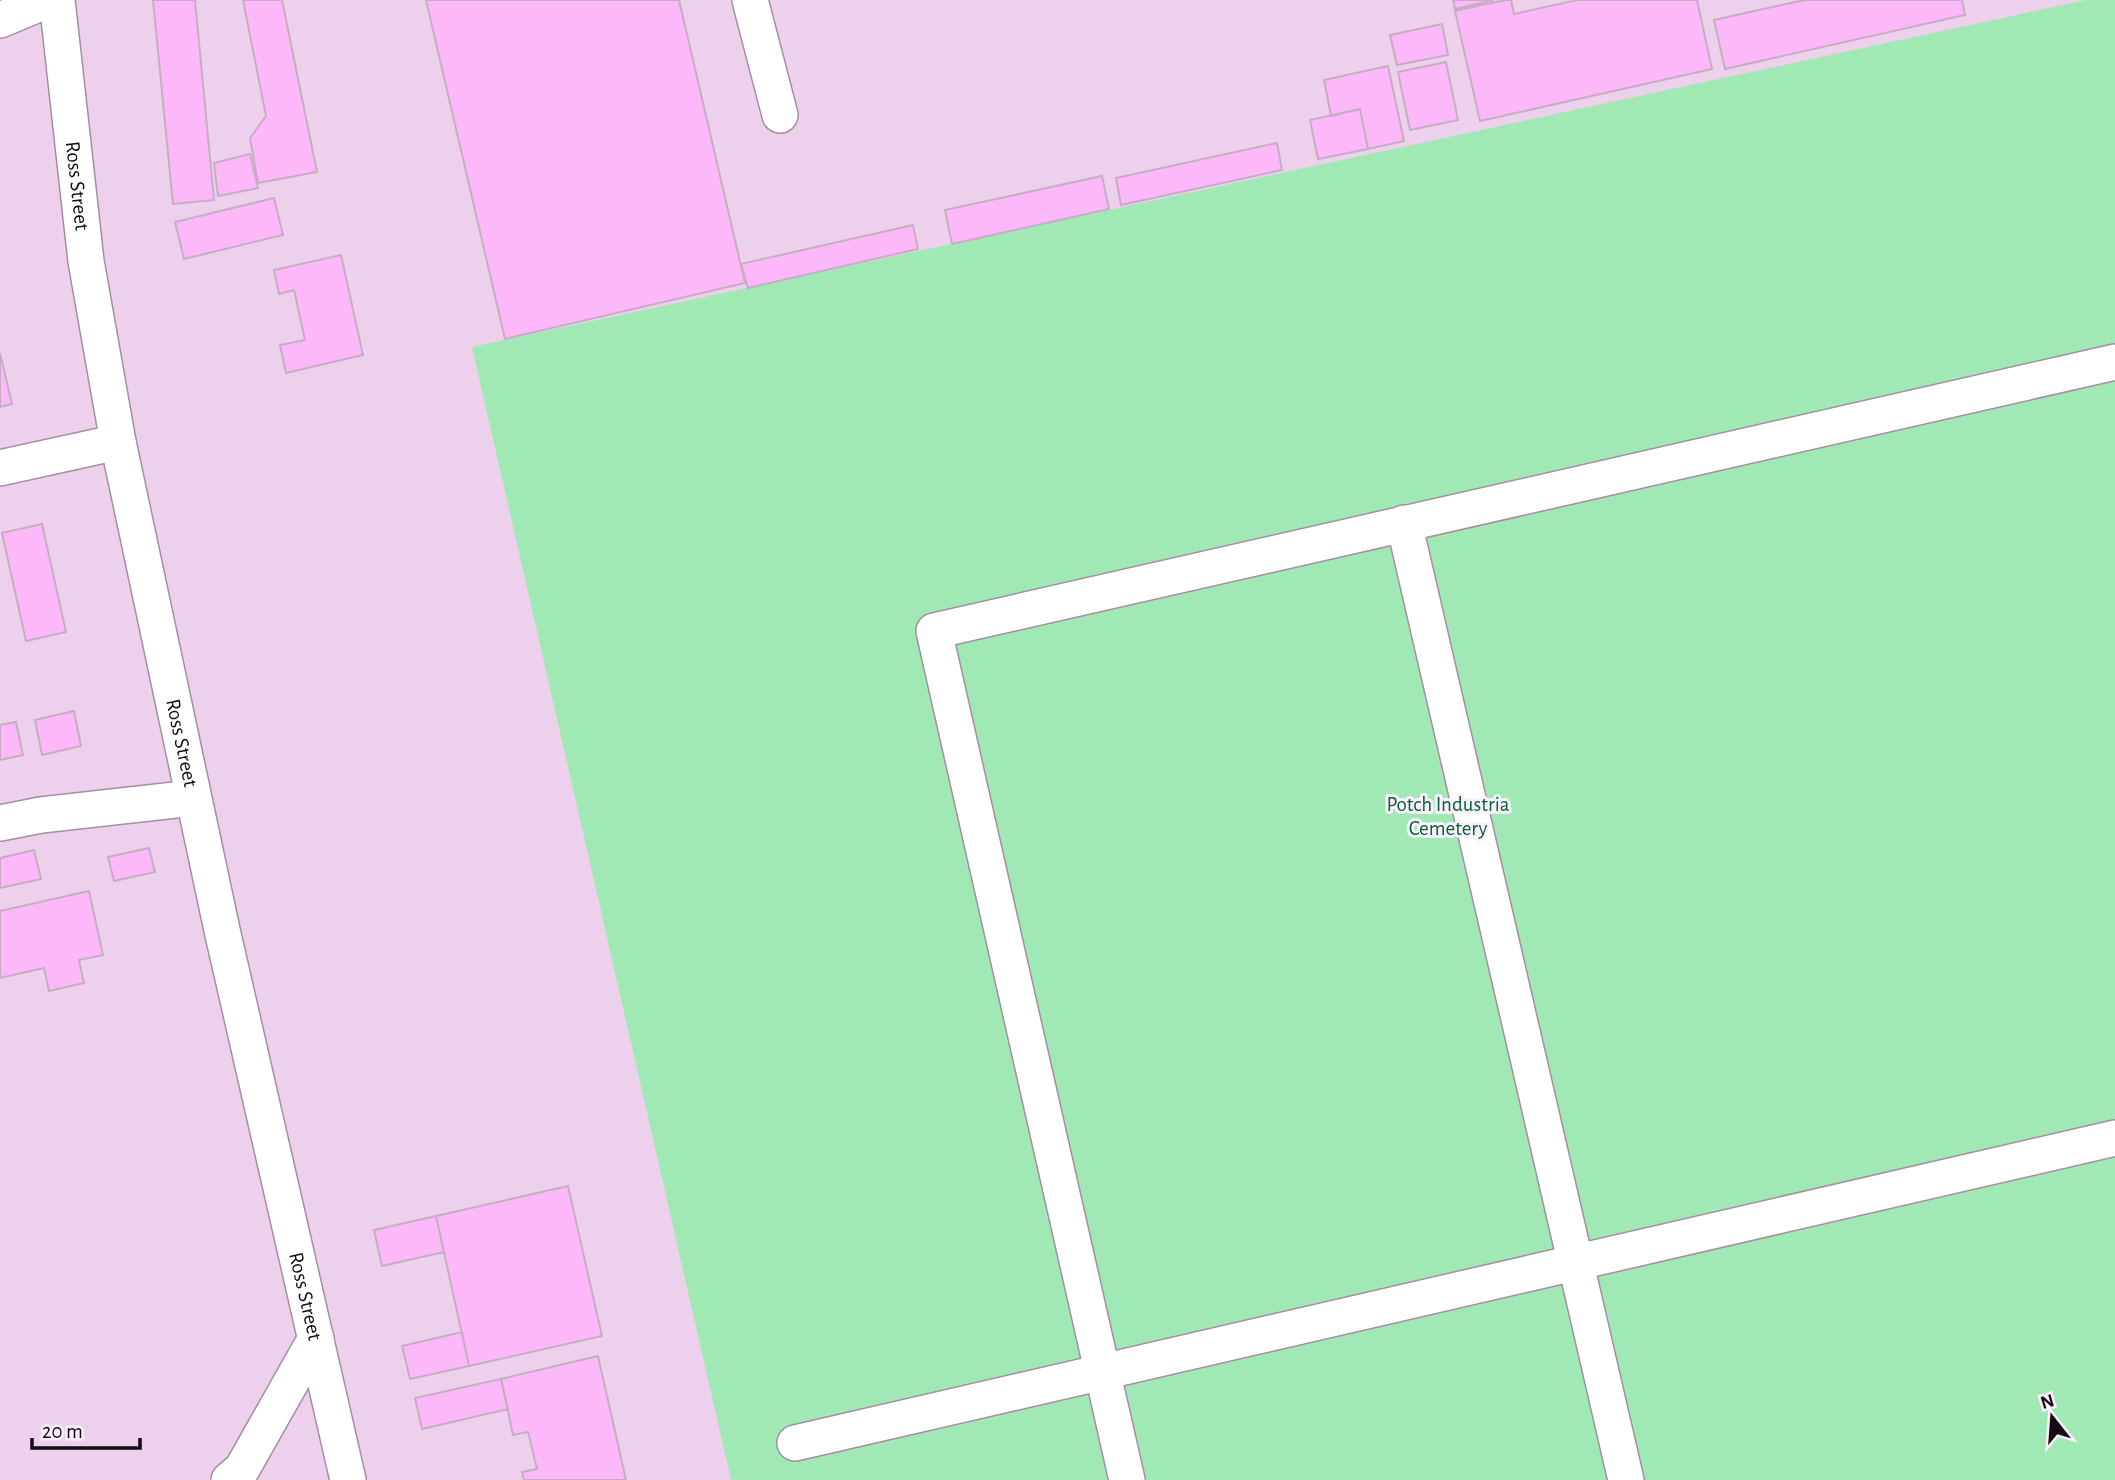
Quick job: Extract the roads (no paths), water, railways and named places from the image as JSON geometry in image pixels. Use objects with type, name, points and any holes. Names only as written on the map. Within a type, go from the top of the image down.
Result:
[{"type":"street","points":[[0,20],[48,0]]},
{"type":"street","name":"Ross Street","points":[[57,0],[86,261],[118,442],[193,798],[348,1480]]},
{"type":"street","points":[[750,0],[780,115]]},
{"type":"street","points":[[1127,1480],[934,631],[2115,362]]},
{"type":"street","points":[[0,468],[118,442]]},
{"type":"street","points":[[1404,523],[1626,1480]]},
{"type":"street","points":[[0,823],[41,815],[193,798]]},
{"type":"street","points":[[795,1443],[2115,1138]]},
{"type":"street","points":[[229,1480],[242,1469],[316,1338]]},
{"type":"park label","name":"Potch Industria Cemetery","points":[[1448,816]]}]
